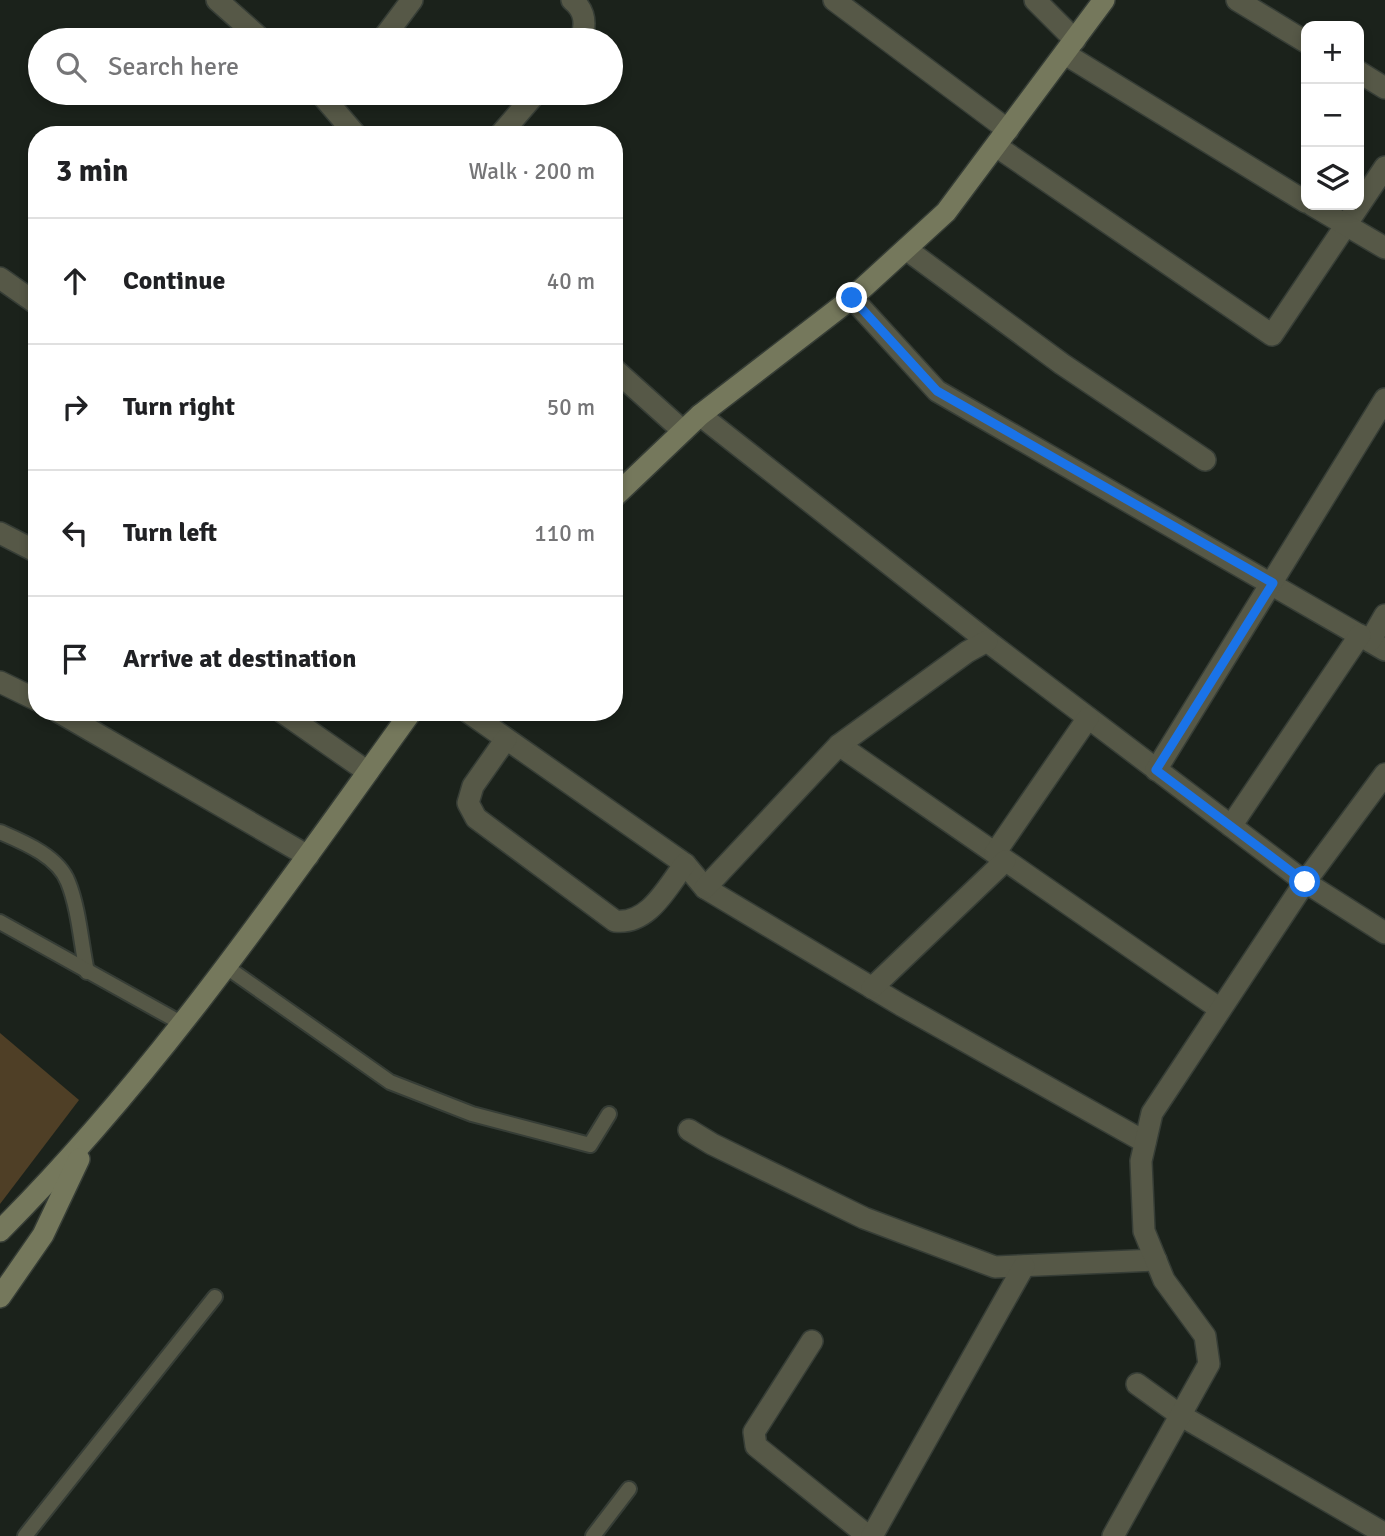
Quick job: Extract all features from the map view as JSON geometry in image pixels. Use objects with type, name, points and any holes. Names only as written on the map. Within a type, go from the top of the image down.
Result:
[{"type":"street","points":[[217,0],[248,28]]},
{"type":"street","points":[[391,28],[412,0]]},
{"type":"street","points":[[572,0],[579,6],[585,28]]},
{"type":"street","points":[[834,0],[1002,138],[1272,335],[1385,167]]},
{"type":"street","points":[[1035,0],[1070,47],[1301,199]]},
{"type":"street","points":[[623,488],[700,415],[852,298],[946,212],[1104,0]]},
{"type":"street","points":[[1237,0],[1301,39]]},
{"type":"street","points":[[1364,75],[1385,88]]},
{"type":"street","points":[[337,105],[350,126]]},
{"type":"street","points":[[508,126],[526,105]]},
{"type":"street","points":[[1320,210],[1385,247]]},
{"type":"street","points":[[906,249],[1062,364],[1205,460]]},
{"type":"street","points":[[0,278],[28,298]]},
{"type":"street","points":[[852,298],[937,391],[1371,642]]},
{"type":"street","points":[[623,377],[683,431]]},
{"type":"street","points":[[1156,770],[1385,399]]},
{"type":"street","points":[[700,415],[1156,770],[1305,882],[1385,933]]},
{"type":"street","points":[[0,533],[28,547]]},
{"type":"street","points":[[1231,826],[1371,642],[1385,615]]},
{"type":"street","points":[[705,888],[839,745],[967,652],[987,641]]},
{"type":"street","points":[[0,682],[28,696]]},
{"type":"street","points":[[872,988],[1000,857],[1088,718]]},
{"type":"street","points":[[74,721],[308,856]]},
{"type":"street","points":[[295,721],[368,772]]},
{"type":"street","points":[[0,1231],[87,1141],[181,1023],[308,856],[405,721]]},
{"type":"street","points":[[481,721],[685,864],[705,888],[872,988],[1146,1142]]},
{"type":"street","points":[[506,739],[473,786],[468,803],[476,818],[615,921],[628,923],[647,913],[685,864]]},
{"type":"street","points":[[839,745],[1220,1009]]},
{"type":"street","points":[[1113,1536],[1209,1364],[1205,1336],[1164,1280],[1144,1231],[1142,1161],[1152,1113],[1305,882],[1385,774]]},
{"type":"street","points":[[689,1130],[712,1144],[864,1218],[995,1268],[1156,1259]]},
{"type":"street","points":[[0,1297],[43,1236],[87,1141]]},
{"type":"street","points":[[812,1341],[754,1432],[756,1446],[870,1536],[1024,1266]]},
{"type":"street","points":[[1137,1384],[1181,1415],[1385,1534]]},
{"type":"lane","points":[[0,832],[31,845],[68,880],[87,972]]},
{"type":"lane","points":[[0,922],[181,1023]]},
{"type":"lane","points":[[225,966],[390,1082],[460,1110],[590,1145],[609,1114]]},
{"type":"lane","points":[[25,1536],[215,1297]]},
{"type":"lane","points":[[593,1536],[629,1489]]},
{"type":"shaded area","points":[[0,1033],[79,1100],[0,1204]]},
{"type":"route","points":[[852,298],[937,391],[1273,583],[1156,770],[1305,882]]}]
